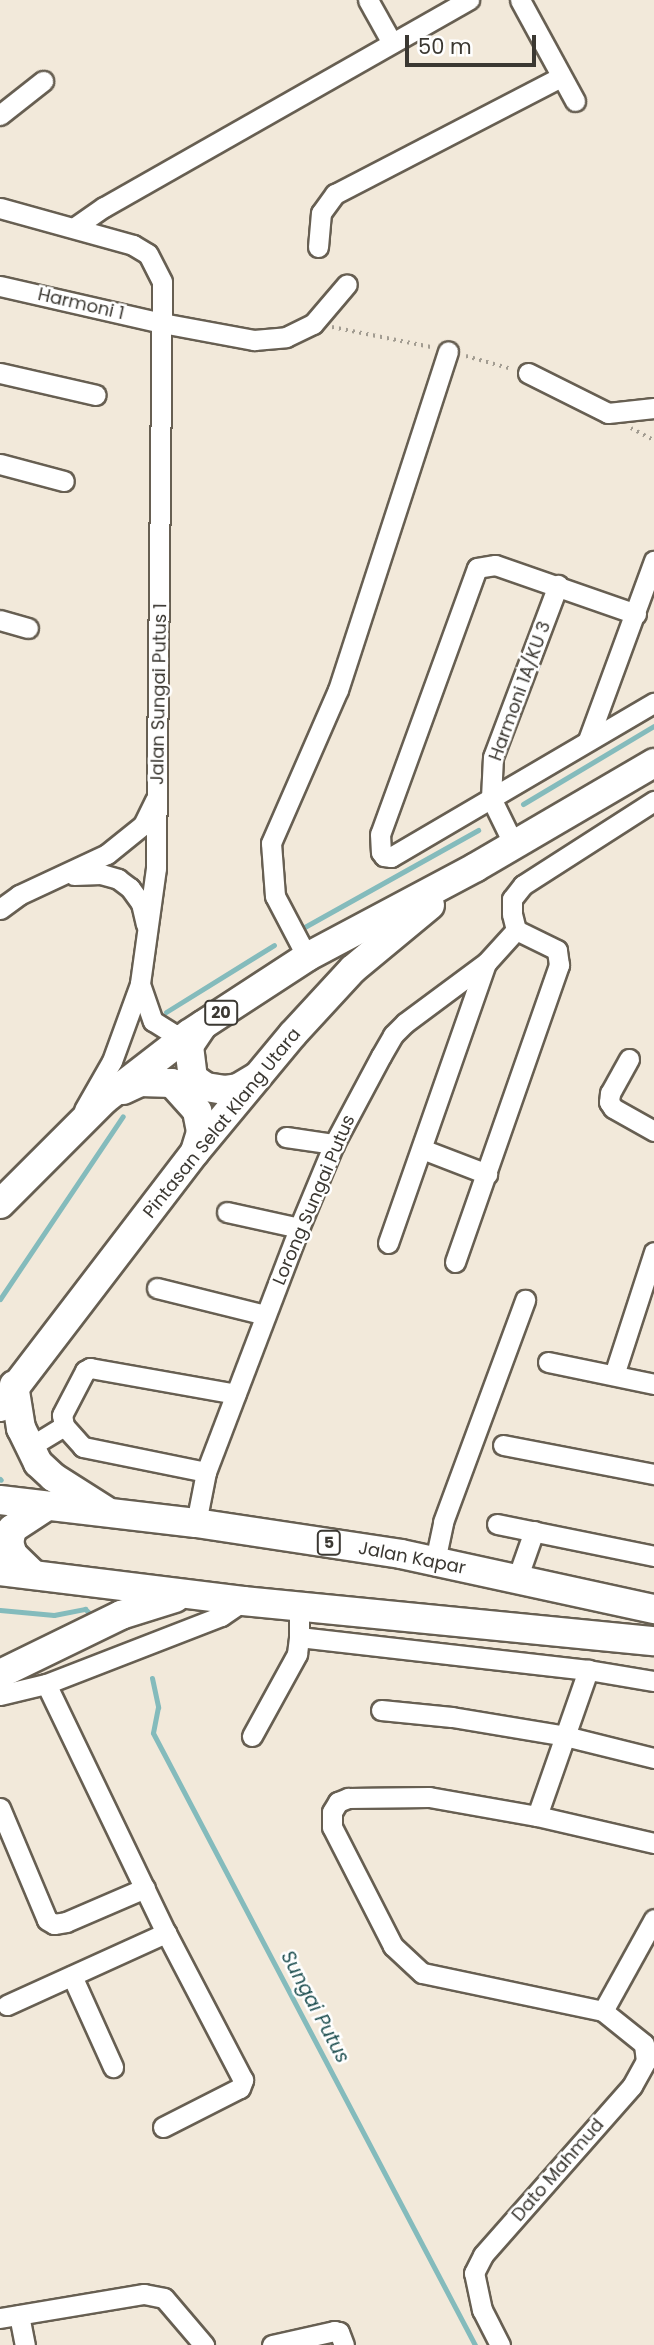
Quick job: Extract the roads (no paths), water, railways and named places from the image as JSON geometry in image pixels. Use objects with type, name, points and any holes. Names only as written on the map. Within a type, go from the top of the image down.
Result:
[{"type":"highway","name":"Pintasan Selat Klang Utara","points":[[0,1204],[105,1099],[196,1029],[307,957],[475,867],[654,763]]},
{"type":"highway","name":"Pintasan Selat Klang Utara","points":[[7,1396],[195,1153],[265,1072],[293,1034],[353,969],[475,867]]},
{"type":"highway","points":[[196,1029],[189,1046],[189,1062],[193,1078],[206,1087],[224,1090],[238,1088],[265,1072]]},
{"type":"highway","points":[[105,1099],[140,1082],[172,1083],[197,1111],[201,1132],[195,1153]]},
{"type":"highway","points":[[7,1396],[28,1448],[53,1477],[110,1513]]},
{"type":"highway","name":"Jalan Kapar","points":[[0,1500],[196,1523],[435,1561],[654,1609]]},
{"type":"highway","points":[[33,1574],[13,1555],[9,1543],[12,1528],[47,1506]]},
{"type":"highway","points":[[0,1572],[33,1574],[184,1595],[654,1641]]},
{"type":"highway","points":[[0,1674],[121,1615],[184,1595]]},
{"type":"street","points":[[368,0],[393,43]]},
{"type":"street","points":[[75,227],[104,206],[469,0]]},
{"type":"street","points":[[520,0],[575,101]]},
{"type":"street","points":[[318,247],[321,213],[335,194],[561,76]]},
{"type":"street","points":[[0,115],[43,80]]},
{"type":"street","name":"Jalan Sungai Putus 1","points":[[0,208],[133,245],[148,254],[162,282],[156,868],[140,984],[153,1021],[174,1034],[196,1029]]},
{"type":"street","name":"Harmoni 1","points":[[0,286],[162,323],[254,340],[286,337],[313,324],[347,284]]},
{"type":"street","points":[[307,957],[275,896],[271,843],[338,690],[448,351]]},
{"type":"street","points":[[0,373],[96,395]]},
{"type":"street","points":[[528,373],[608,413],[654,408]]},
{"type":"street","points":[[0,464],[65,481]]},
{"type":"street","points":[[588,740],[654,561]]},
{"type":"street","points":[[636,614],[495,565],[477,568],[380,834],[381,852],[384,856],[391,857],[654,703]]},
{"type":"street","name":"Harmoni 1A/KU 3","points":[[491,799],[493,757],[558,585]]},
{"type":"street","points":[[0,620],[28,628]]},
{"type":"street","points":[[0,909],[49,880],[84,866],[127,840],[143,825],[153,808],[158,787]]},
{"type":"street","points":[[491,799],[514,845]]},
{"type":"street","points":[[454,1262],[559,965],[557,950],[516,930],[512,899],[523,885],[654,801]]},
{"type":"street","points":[[49,880],[84,873],[118,879],[130,888],[141,904],[148,935]]},
{"type":"street","name":"Lorong Sungai Putus","points":[[196,1523],[206,1472],[265,1315],[334,1144],[393,1035],[487,962],[516,930]]},
{"type":"street","points":[[388,1243],[487,962]]},
{"type":"street","points":[[72,1132],[113,1061],[140,984]]},
{"type":"street","points":[[629,1059],[610,1093],[609,1102],[613,1108],[654,1131]]},
{"type":"street","points":[[286,1137],[334,1144]]},
{"type":"street","points":[[422,1149],[487,1174]]},
{"type":"street","points":[[227,1212],[299,1228]]},
{"type":"street","points":[[614,1375],[654,1252]]},
{"type":"street","points":[[157,1288],[265,1315]]},
{"type":"street","points":[[435,1561],[443,1522],[525,1300]]},
{"type":"street","points":[[548,1362],[654,1384]]},
{"type":"street","points":[[206,1472],[83,1447],[64,1426],[62,1415],[85,1371],[90,1368],[236,1394]]},
{"type":"street","points":[[28,1448],[64,1426]]},
{"type":"street","points":[[503,1445],[654,1474]]},
{"type":"street","points":[[497,1524],[654,1556]]},
{"type":"street","points":[[517,1579],[534,1531]]},
{"type":"street","points":[[0,1695],[46,1684],[221,1616],[243,1601]]},
{"type":"street","points":[[252,1736],[297,1654],[299,1607]]},
{"type":"street","points":[[299,1637],[588,1670],[654,1681]]},
{"type":"street","points":[[537,1816],[588,1670]]},
{"type":"street","points":[[46,1684],[166,1933],[243,2080],[240,2088],[163,2127]]},
{"type":"street","points":[[381,1710],[452,1717],[565,1736],[654,1758]]},
{"type":"street","points":[[654,1843],[537,1816],[429,1797],[348,1798],[338,1802],[332,1812],[332,1827],[393,1946],[422,1973],[603,2011],[654,1919]]},
{"type":"street","points":[[0,1808],[47,1920],[54,1924],[66,1922],[145,1888]]},
{"type":"street","points":[[8,2005],[166,1933]]},
{"type":"street","points":[[72,1976],[113,2067]]},
{"type":"street","name":"Dato Mahmud","points":[[500,2345],[482,2310],[474,2273],[483,2255],[632,2086],[646,2061],[650,2047],[603,2011]]},
{"type":"street","points":[[25,2345],[10,2317],[144,2294],[164,2298],[204,2345]]},
{"type":"street","points":[[272,2345],[334,2331],[340,2332],[344,2345]]},
{"type":"waterway","points":[[523,804],[654,726]]},
{"type":"waterway","points":[[301,929],[478,830]]},
{"type":"waterway","points":[[166,1012],[274,945]]},
{"type":"waterway","points":[[0,1299],[123,1116]]},
{"type":"waterway","points":[[0,1610],[54,1615],[85,1609],[94,1617]]},
{"type":"waterway","name":"Sungai Putus","points":[[152,1678],[158,1707],[153,1733],[475,2345]]}]
